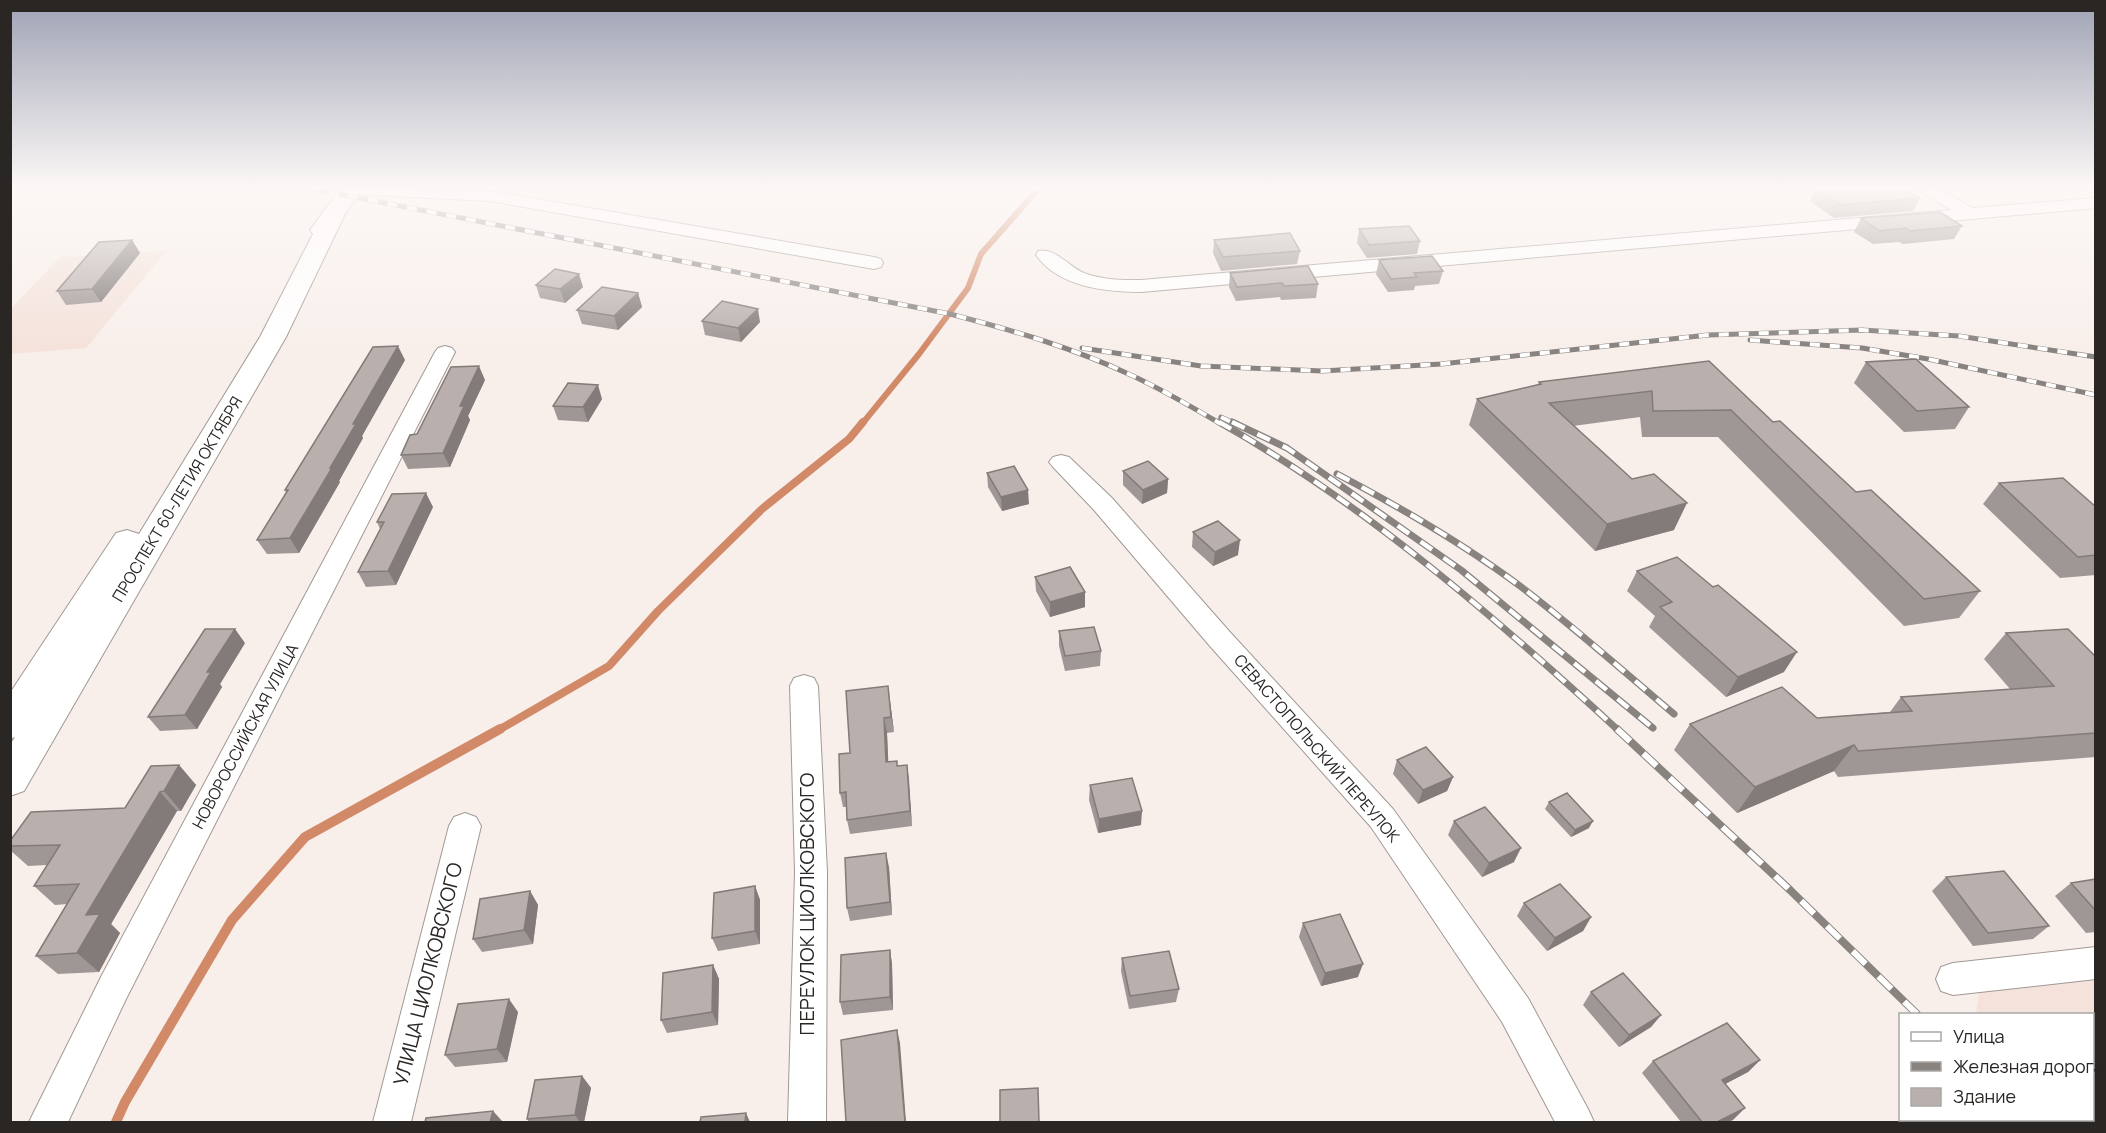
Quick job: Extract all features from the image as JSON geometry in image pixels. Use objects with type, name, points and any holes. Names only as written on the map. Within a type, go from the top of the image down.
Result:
[{"type":"highway","name":"ПРОСПЕКТ 60-ЛЕТИЯ ОКТЯБРЯ","points":[[10,724],[255,338],[313,241]]},
{"type":"highway","name":"ПРОСПЕКТ 60-ЛЕТИЯ ОКТЯБРЯ","points":[[10,780],[273,337],[323,241]]},
{"type":"street","points":[[747,241],[874,263]]},
{"type":"street","points":[[1045,255],[1058,268],[1089,281],[1122,287],[1645,241]]},
{"type":"street","name":"НОВОРОССИЙСКАЯ УЛИЦА","points":[[48,1122],[114,987],[445,352]]},
{"type":"street","name":"СЕВАСТОПОЛЬСКИЙ ПЕРЕУЛОК","points":[[1061,462],[1103,504],[1219,638],[1382,818],[1515,1010],[1575,1122]]},
{"type":"street","name":"ПЕРЕУЛОК ЦИОЛКОВСКОГО","points":[[804,686],[811,872],[807,1122]]},
{"type":"street","name":"УЛИЦА ЦИОЛКОВСКОГО","points":[[392,1122],[465,826]]},
{"type":"street","points":[[1953,979],[2096,963]]},
{"type":"shaded area","points":[[166,251],[86,348],[11,354],[10,310],[60,257]]},
{"type":"shaded area","points":[[2095,972],[2095,1122],[2042,1121],[2094,1121],[2094,1013],[1976,1013],[1980,986]]},
{"type":"building","points":[[131,241],[92,289],[57,291],[99,242]]},
{"type":"building","points":[[1214,241],[1294,241],[1300,251],[1223,257]]},
{"type":"building","points":[[1366,241],[1420,241],[1369,245]]},
{"type":"building","points":[[1432,256],[1443,271],[1414,273],[1417,277],[1391,279],[1379,260]]},
{"type":"building","points":[[1308,266],[1318,284],[1284,286],[1282,283],[1237,287],[1230,273]]},
{"type":"building","points":[[555,269],[579,274],[560,289],[536,285]]},
{"type":"building","points":[[602,287],[638,293],[614,316],[577,310]]},
{"type":"building","points":[[722,301],[758,309],[738,328],[702,321]]},
{"type":"building","points":[[398,346],[353,424],[356,424],[330,468],[332,468],[290,538],[257,540],[373,347]]},
{"type":"building","points":[[1916,359],[1969,407],[1917,411],[1866,362]]},
{"type":"building","points":[[1709,361],[1773,422],[1780,421],[1856,492],[1871,490],[1980,591],[1924,599],[1731,410],[1653,411],[1652,391],[1549,403],[1632,479],[1654,474],[1687,503],[1607,524],[1477,399],[1541,384],[1539,382]]},
{"type":"building","points":[[479,366],[460,406],[464,406],[443,453],[401,455],[410,435],[417,434],[451,367]]},
{"type":"building","points":[[568,383],[598,385],[583,407],[553,406]]},
{"type":"building","points":[[1148,461],[1168,479],[1143,490],[1123,471]]},
{"type":"building","points":[[1014,466],[1028,490],[1001,497],[987,473]]},
{"type":"building","points":[[2063,478],[2096,507],[2096,555],[2078,557],[1999,483]]},
{"type":"building","points":[[426,493],[388,571],[358,572],[384,522],[377,522],[392,494]]},
{"type":"building","points":[[1218,521],[1240,540],[1215,552],[1193,532]]},
{"type":"building","points":[[1677,557],[1713,587],[1718,585],[1797,652],[1738,677],[1660,607],[1672,602],[1637,571]]},
{"type":"building","points":[[1070,567],[1085,592],[1050,602],[1035,577]]},
{"type":"building","points":[[1094,627],[1101,651],[1065,656],[1059,631]]},
{"type":"building","points":[[205,629],[235,629],[207,672],[211,672],[185,715],[148,717]]},
{"type":"building","points":[[2068,629],[2096,657],[2096,733],[1858,751],[1854,745],[1755,787],[1690,724],[1782,687],[1817,718],[1912,711],[1901,697],[2054,686],[2006,633]]},
{"type":"building","points":[[888,686],[891,717],[884,718],[886,762],[897,761],[897,766],[907,765],[910,811],[847,820],[846,792],[840,793],[839,754],[850,753],[846,691]]},
{"type":"building","points":[[1426,747],[1453,777],[1423,790],[1397,760]]},
{"type":"building","points":[[179,765],[164,791],[160,792],[86,915],[100,914],[77,953],[36,956],[79,884],[34,886],[60,845],[10,846],[10,841],[31,812],[125,808],[151,766]]},
{"type":"building","points":[[1132,778],[1142,811],[1099,819],[1090,785]]},
{"type":"building","points":[[1567,793],[1593,821],[1575,830],[1549,802]]},
{"type":"building","points":[[1485,807],[1521,848],[1489,863],[1454,821]]},
{"type":"building","points":[[886,853],[890,902],[847,908],[845,858]]},
{"type":"building","points":[[2004,871],[2049,926],[1988,933],[1946,877]]},
{"type":"building","points":[[2096,879],[2096,911],[2071,883]]},
{"type":"building","points":[[1560,884],[1591,917],[1555,938],[1524,903]]},
{"type":"building","points":[[755,886],[755,931],[712,938],[714,893]]},
{"type":"building","points":[[530,891],[524,930],[473,939],[480,899]]},
{"type":"building","points":[[1340,914],[1363,964],[1325,973],[1303,923]]},
{"type":"building","points":[[890,950],[890,997],[840,1002],[841,955]]},
{"type":"building","points":[[1169,951],[1179,989],[1130,996],[1122,958]]},
{"type":"building","points":[[713,965],[712,1012],[661,1020],[663,973]]},
{"type":"building","points":[[1623,973],[1661,1015],[1629,1035],[1591,992]]},
{"type":"building","points":[[509,999],[497,1049],[445,1055],[458,1004]]},
{"type":"building","points":[[1727,1023],[1760,1060],[1722,1080],[1745,1108],[1717,1122],[1702,1122],[1653,1061]]},
{"type":"building","points":[[897,1030],[905,1122],[846,1122],[841,1040]]},
{"type":"building","points":[[582,1076],[575,1115],[527,1119],[535,1080]]},
{"type":"building","points":[[1038,1088],[1039,1122],[1000,1122],[1000,1090]]},
{"type":"building","points":[[493,1111],[490,1122],[425,1122],[426,1118]]},
{"type":"building","points":[[746,1113],[745,1122],[700,1122],[701,1117]]},
{"type":"waterway","points":[[862,424],[919,354],[968,288],[981,254],[993,241]]},
{"type":"waterway","points":[[497,731],[609,666],[658,611],[762,509],[849,439],[863,422]]},
{"type":"waterway","points":[[116,1122],[125,1102],[232,920],[305,837],[500,729]]},
{"type":"railway","points":[[578,241],[950,314],[1020,333],[1111,366],[1155,387],[1221,424]]},
{"type":"railway","points":[[1082,348],[1201,366],[1322,371],[1441,364],[1708,335],[1862,330],[1959,336],[2096,357]]},
{"type":"railway","points":[[1750,340],[1862,348],[1928,359],[2096,395]]},
{"type":"railway","points":[[1221,417],[1235,424]]},
{"type":"railway","points":[[1219,422],[1326,489],[1428,565],[1477,605],[1619,731]]},
{"type":"railway","points":[[1232,422],[1287,448],[1461,570],[1653,728]]},
{"type":"railway","points":[[1337,474],[1430,526],[1498,570],[1559,617],[1674,714]]},
{"type":"railway","points":[[1617,729],[1790,890],[1916,1013]]}]
